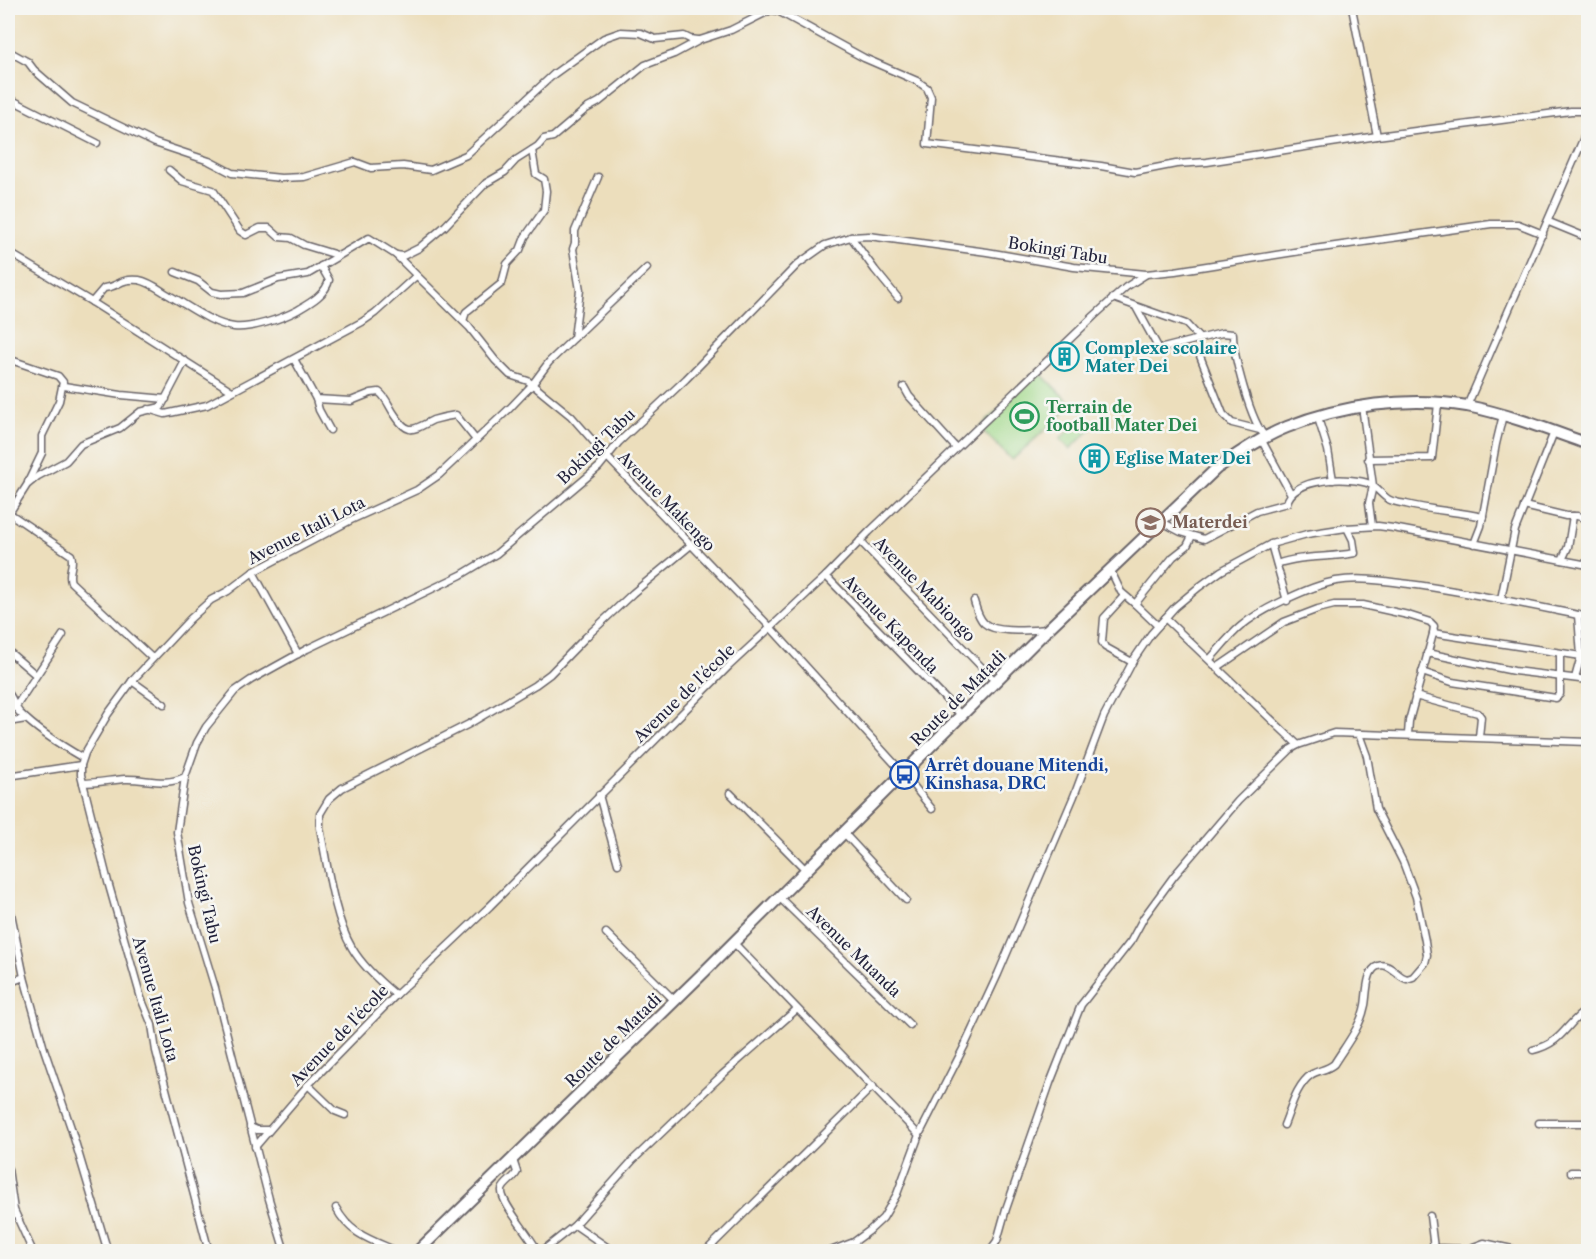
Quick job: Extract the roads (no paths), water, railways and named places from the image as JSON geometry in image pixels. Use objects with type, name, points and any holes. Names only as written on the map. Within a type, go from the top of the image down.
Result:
[{"type":"highway","name":"Route de Matadi","points":[[417,1251],[734,943],[778,896],[1110,569],[1217,468],[1262,435],[1362,406],[1407,403],[1467,406],[1503,415],[1588,444]]},
{"type":"street","points":[[1352,8],[1377,136]]},
{"type":"street","points":[[396,255],[403,256],[410,253],[430,239],[486,183],[505,172],[516,160],[545,138],[554,137],[645,65],[674,54],[700,40],[731,30],[770,10],[778,11],[864,58],[917,81],[927,88],[931,97],[926,142],[930,146],[1135,172],[1176,164],[1207,162],[1377,136],[1571,111],[1588,111]]},
{"type":"street","points":[[8,51],[28,62],[72,103],[154,143],[209,161],[232,173],[281,178],[304,177],[355,162],[371,168],[402,166],[431,170],[466,155],[554,74],[604,38],[621,32],[641,33],[655,39],[684,36],[700,40]]},
{"type":"street","points":[[8,98],[97,143]]},
{"type":"street","points":[[1467,406],[1588,128]]},
{"type":"street","points":[[463,321],[466,312],[502,283],[507,264],[520,250],[525,237],[545,209],[544,179],[537,174],[532,150]]},
{"type":"street","points":[[168,170],[182,181],[213,190],[244,234],[260,228],[269,228],[279,237],[291,238],[304,245],[337,255]]},
{"type":"street","points":[[574,338],[580,292],[573,248],[576,241],[574,231],[598,177]]},
{"type":"street","points":[[1549,222],[1588,238]]},
{"type":"street","name":"Bokingi Tabu","points":[[285,1251],[187,892],[177,832],[185,777],[197,743],[235,690],[298,654],[484,562],[523,532],[608,458],[619,442],[686,379],[798,264],[825,245],[851,237],[868,236],[987,252],[1074,267],[1146,274],[1175,272],[1306,250],[1491,224],[1518,224],[1543,234]]},
{"type":"street","points":[[851,237],[898,298]]},
{"type":"street","name":"Avenue Makengo","points":[[175,272],[198,281],[212,292],[222,294],[250,291],[278,279],[308,274],[337,255],[370,238],[396,255],[463,321],[510,375],[532,385],[571,416],[608,458],[771,628],[904,774],[932,809]]},
{"type":"street","points":[[8,252],[92,302],[232,391]]},
{"type":"street","points":[[92,302],[104,288],[126,279],[139,280],[218,323],[236,328],[244,327],[279,318],[317,297],[325,290],[329,280],[321,266]]},
{"type":"street","name":"Avenue Itali Lota","points":[[209,1251],[156,1051],[152,1025],[141,998],[108,882],[83,783],[82,761],[108,714],[132,681],[201,608],[253,572],[351,520],[417,490],[439,475],[532,385],[549,362],[647,268]]},
{"type":"street","name":"Avenue de l'école","points":[[255,1147],[308,1085],[396,995],[490,906],[729,666],[826,576],[1113,298],[1146,274]]},
{"type":"street","points":[[148,409],[165,414],[181,409],[202,407],[343,334],[375,314],[416,276]]},
{"type":"street","points":[[1113,298],[1186,324],[1200,339]]},
{"type":"street","points":[[1136,307],[1158,348],[1227,332],[1233,334],[1238,364],[1253,416],[1291,494]]},
{"type":"street","points":[[1200,356],[1223,414],[1232,423],[1262,435]]},
{"type":"street","points":[[8,359],[58,376],[64,386],[60,401],[42,436],[42,453],[27,485],[8,514],[71,555],[73,558],[71,582],[152,658]]},
{"type":"street","points":[[294,359],[330,430]]},
{"type":"street","points":[[27,485],[38,476],[66,461],[81,444],[120,428],[140,412],[161,407],[185,362]]},
{"type":"street","points":[[64,386],[166,399]]},
{"type":"street","points":[[904,387],[909,396],[956,448]]},
{"type":"street","points":[[316,399],[351,401],[380,392],[396,417],[407,429],[413,430],[435,419],[456,415],[476,440]]},
{"type":"street","points":[[1368,459],[1432,458],[1438,404]]},
{"type":"street","points":[[1362,406],[1373,486],[1369,503],[1372,526]]},
{"type":"street","points":[[1474,544],[1483,517],[1503,415]]},
{"type":"street","points":[[1318,418],[1334,480]]},
{"type":"street","points":[[1501,599],[1510,550],[1524,506],[1554,432]]},
{"type":"street","points":[[1160,521],[1181,532],[1204,539],[1257,511],[1287,503],[1291,494],[1307,485],[1334,480],[1351,480],[1373,486],[1389,499],[1401,503],[1454,514],[1464,513],[1483,517]]},
{"type":"street","points":[[1524,506],[1588,519]]},
{"type":"street","points":[[1562,560],[1569,540],[1573,516]]},
{"type":"street","points":[[828,1251],[861,1237],[883,1218],[901,1184],[920,1136],[993,984],[1074,796],[1104,716],[1132,662],[1158,626],[1181,602],[1221,571],[1270,544],[1288,538],[1347,528],[1372,526],[1393,528],[1588,565]]},
{"type":"street","points":[[1277,564],[1299,558],[1355,553],[1353,540],[1347,528]]},
{"type":"street","points":[[1135,604],[1173,557],[1188,546],[1192,536]]},
{"type":"street","name":"Avenue Mabiongo","points":[[860,541],[996,682]]},
{"type":"street","points":[[1270,544],[1287,601]]},
{"type":"street","points":[[396,995],[365,966],[348,941],[339,915],[320,828],[320,814],[329,799],[360,777],[468,724],[535,685],[550,674],[633,593],[691,545]]},
{"type":"street","points":[[1110,569],[1124,596],[1158,626]]},
{"type":"street","points":[[253,572],[298,654]]},
{"type":"street","name":"Avenue Kapenda","points":[[826,576],[962,716]]},
{"type":"street","points":[[1210,659],[1241,626],[1322,585],[1343,580],[1388,582],[1501,599],[1588,617]]},
{"type":"street","points":[[1124,596],[1104,618],[1102,642],[1105,647],[1132,662]]},
{"type":"street","points":[[974,601],[979,617],[989,626],[1008,630],[1048,630]]},
{"type":"street","points":[[1218,667],[1284,622],[1318,609],[1334,605],[1363,605],[1408,615],[1434,626],[1415,696],[1408,734]]},
{"type":"street","points":[[1575,678],[1581,656],[1578,615]]},
{"type":"street","points":[[1165,618],[1298,745]]},
{"type":"street","points":[[1433,633],[1581,656]]},
{"type":"street","points":[[15,708],[63,635]]},
{"type":"street","points":[[8,651],[36,675]]},
{"type":"street","points":[[1427,653],[1514,671],[1588,680]]},
{"type":"street","points":[[1422,672],[1452,682],[1549,699],[1559,697],[1560,654]]},
{"type":"street","points":[[132,681],[164,704]]},
{"type":"street","points":[[8,693],[11,695],[15,708],[26,719],[82,761]]},
{"type":"street","points":[[1415,696],[1478,713],[1481,717],[1479,737]]},
{"type":"street","points":[[8,722],[26,719]]},
{"type":"street","points":[[989,1251],[997,1241],[1050,1083],[1081,1005],[1131,941],[1144,917],[1174,876],[1238,801],[1298,745],[1334,733],[1588,742]]},
{"type":"street","points":[[1284,1125],[1304,1081],[1334,1064],[1361,1020],[1368,985],[1374,969],[1384,966],[1390,968],[1398,976],[1407,979],[1421,969],[1427,956],[1416,897],[1403,862],[1376,809],[1367,756],[1359,734]]},
{"type":"street","points":[[8,776],[82,761]]},
{"type":"street","points":[[83,783],[135,779],[159,783],[185,777]]},
{"type":"street","points":[[730,793],[806,870]]},
{"type":"street","points":[[599,795],[618,864]]},
{"type":"street","points":[[844,833],[906,900]]},
{"type":"street","name":"Avenue Muanda","points":[[778,896],[910,1025]]},
{"type":"street","points":[[8,899],[24,977],[44,1049],[71,1128],[108,1251]]},
{"type":"street","points":[[606,933],[675,1001]]},
{"type":"street","points":[[734,943],[920,1136]]},
{"type":"street","points":[[8,983],[24,977]]},
{"type":"street","points":[[513,1160],[517,1172],[515,1177],[504,1186],[503,1195],[507,1207],[540,1251],[575,1225],[633,1160],[722,1075],[797,1009]]},
{"type":"street","points":[[1533,1050],[1549,1046],[1588,1009]]},
{"type":"street","points":[[308,1085],[335,1112],[345,1115]]},
{"type":"street","points":[[705,1251],[873,1086]]},
{"type":"street","points":[[1539,1123],[1588,1124]]},
{"type":"street","points":[[250,1127],[256,1130],[269,1130]]},
{"type":"street","points":[[8,1169],[14,1210],[33,1251]]},
{"type":"street","points":[[1571,1172],[1588,1172]]},
{"type":"street","points":[[336,1208],[343,1221],[358,1234],[399,1251]]},
{"type":"street","points":[[1430,1216],[1434,1248],[1468,1249],[1484,1243],[1526,1251]]},
{"type":"street","points":[[575,1225],[614,1251]]},
{"type":"place","name":"Complexe scolaire Mater Dei","points":[[1064,357]]},
{"type":"place","name":"Terrain de football Mater Dei","points":[[1025,416]]},
{"type":"place","name":"Eglise Mater Dei","points":[[1094,458]]},
{"type":"place","name":"Materdei","points":[[1151,522]]},
{"type":"place","name":"Arrêt douane Mitendi, Kinshasa, DRC","points":[[904,774]]}]
